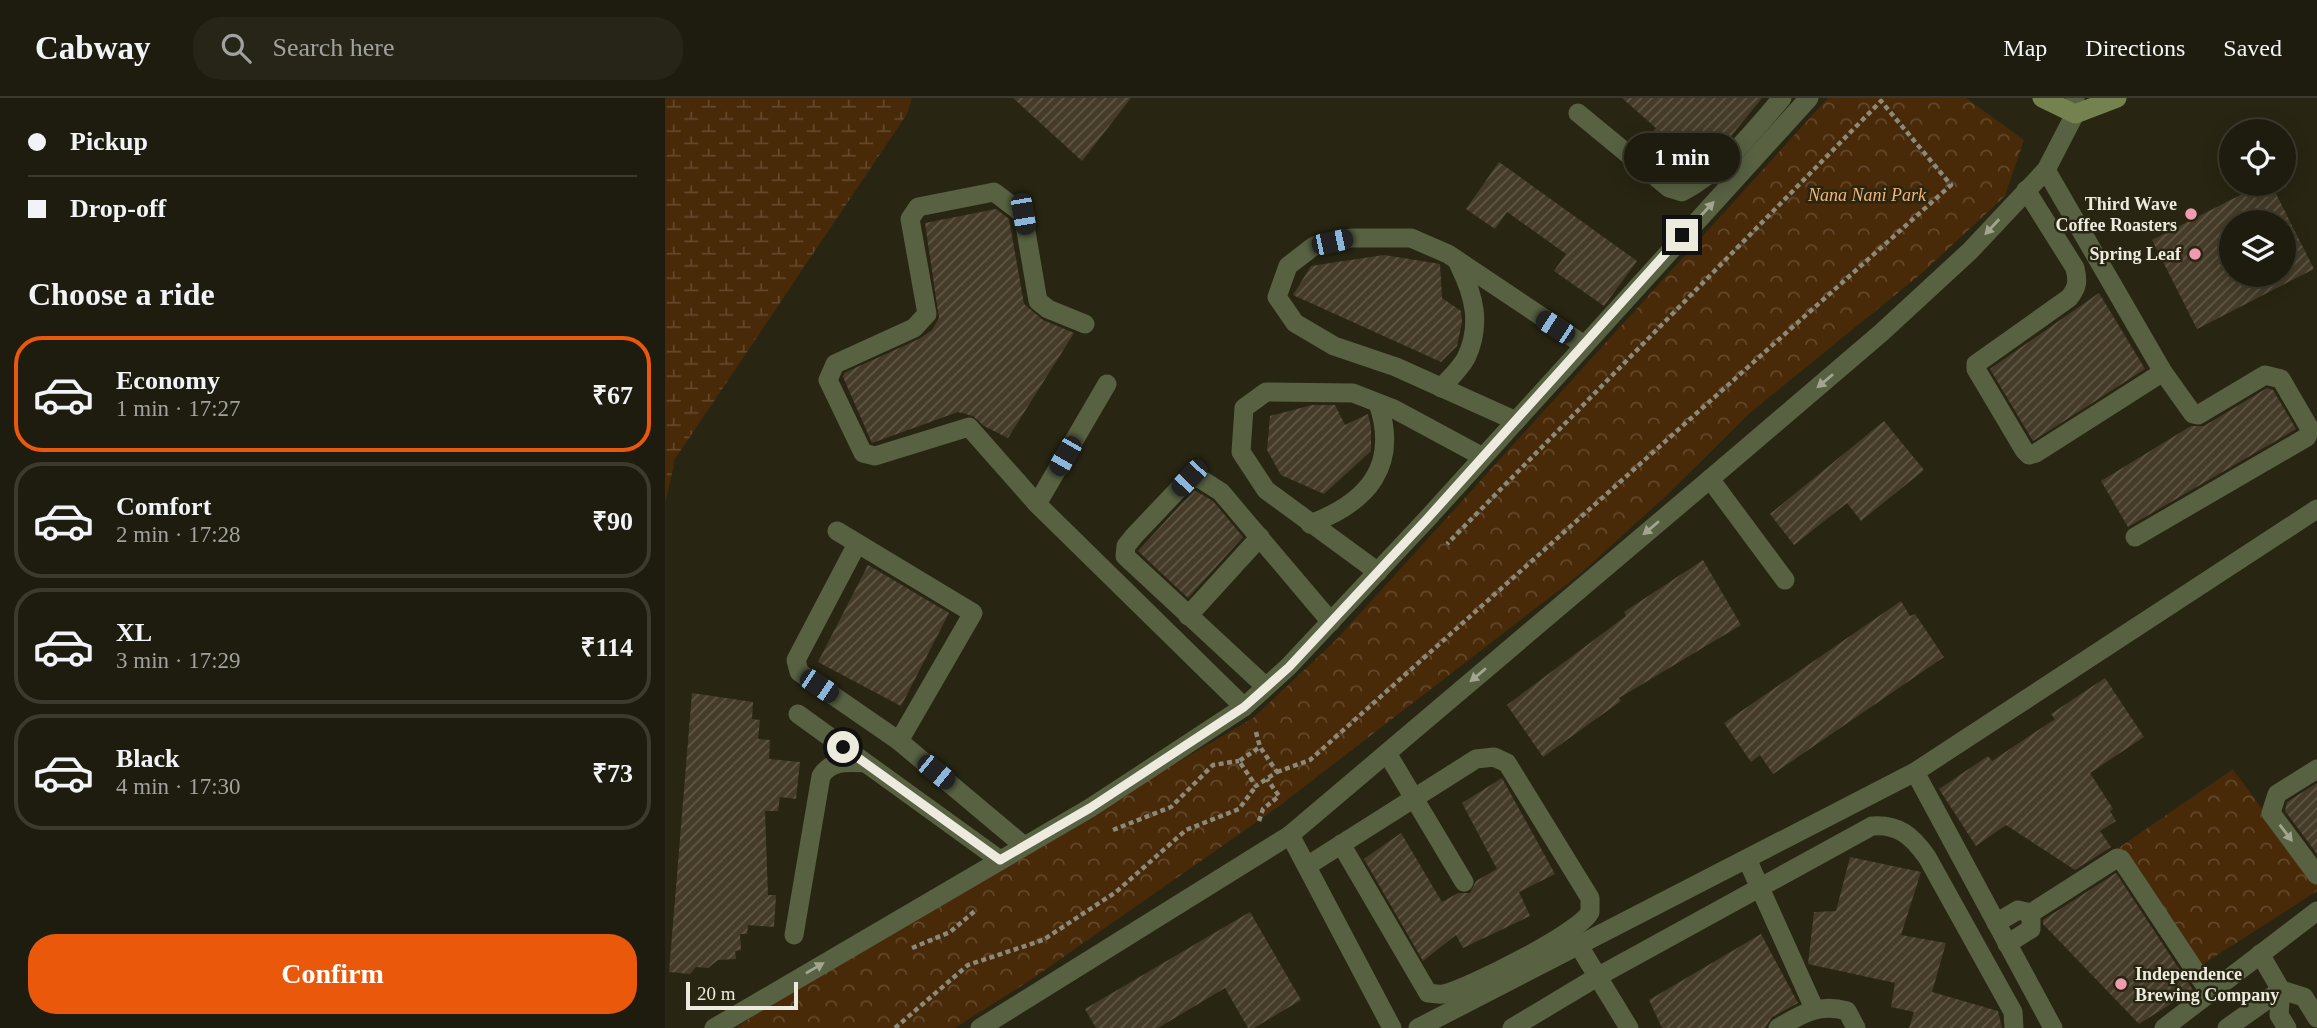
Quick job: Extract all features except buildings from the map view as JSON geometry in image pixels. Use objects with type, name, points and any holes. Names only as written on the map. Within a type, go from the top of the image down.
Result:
[{"type":"main road","points":[[2042,98],[2075,106],[2117,98]]},
{"type":"street","points":[[1578,113],[1669,188],[1682,192],[1698,184],[1734,154],[1782,98]]},
{"type":"street","points":[[714,1028],[1090,808],[1244,707],[1289,667],[1378,572],[1806,99]]},
{"type":"street","points":[[980,1028],[1290,835],[1881,333],[1970,251],[2046,170],[2075,106]]},
{"type":"street","points":[[2046,170],[2164,372],[2193,414],[2198,415],[2265,375],[2273,375],[2281,379],[2309,429],[2307,437],[2135,537]]},
{"type":"street","points":[[2026,190],[2075,268],[2078,279],[2077,288],[2069,298],[1976,364],[1976,369],[2024,450],[2029,455],[2036,453],[2164,372]]},
{"type":"street","points":[[1085,324],[1048,309],[1038,302],[1023,214],[1011,202],[994,192],[918,207],[910,219],[927,314],[914,328],[835,363],[828,380],[863,453],[875,456],[969,427],[1037,504],[1244,707]]},
{"type":"street","points":[[1516,421],[1396,367],[1334,346],[1295,324],[1277,297],[1288,266],[1314,246],[1351,238],[1411,238],[1457,261],[1584,345]]},
{"type":"street","points":[[1441,388],[1465,359],[1474,327],[1474,297],[1457,261]]},
{"type":"street","points":[[1037,504],[1107,384]]},
{"type":"street","points":[[1378,572],[1266,489],[1241,452],[1244,408],[1266,392],[1353,393],[1378,402],[1483,457]]},
{"type":"street","points":[[1310,524],[1346,505],[1372,482],[1386,456],[1386,426],[1378,402]]},
{"type":"street","points":[[1265,686],[1125,556],[1126,546],[1134,536],[1189,478],[1199,478],[1221,492],[1331,622]]},
{"type":"street","points":[[1710,479],[1785,580]]},
{"type":"street","points":[[1418,1028],[1915,772],[2317,509]]},
{"type":"street","points":[[837,531],[973,613],[899,741]]},
{"type":"street","points":[[1188,616],[1260,537]]},
{"type":"street","points":[[857,544],[796,660],[799,672],[899,741],[1024,846]]},
{"type":"street","points":[[798,714],[1000,860]]},
{"type":"street","points":[[1387,753],[1464,882]]},
{"type":"street","points":[[1307,866],[1341,844],[1476,759],[1493,757],[1507,763],[1590,898],[1587,920],[1497,972],[1443,994],[1428,993],[1341,844]]},
{"type":"street","points":[[794,935],[821,776],[835,763],[865,763]]},
{"type":"street","points":[[2317,769],[2277,794],[2271,813],[2317,875]]},
{"type":"street","points":[[1915,772],[2053,1028]]},
{"type":"street","points":[[1512,1028],[1597,977],[1872,826],[1899,828],[1914,839],[1927,857],[2013,1012],[2014,1028]]},
{"type":"street","points":[[1290,835],[1392,1028]]},
{"type":"street","points":[[1747,859],[1814,1007]]},
{"type":"street","points":[[1996,923],[2018,910],[2031,913],[2113,859],[2121,859],[2210,993]]},
{"type":"street","points":[[2164,1028],[2317,911]]},
{"type":"street","points":[[1992,974],[2031,929],[2031,913]]},
{"type":"street","points":[[1579,946],[1629,1028]]},
{"type":"street","points":[[2260,954],[2281,990],[2279,1015],[2287,1028]]},
{"type":"street","points":[[2281,990],[2304,997],[2317,1018]]},
{"type":"street","points":[[2227,1028],[2281,990]]},
{"type":"street","points":[[1778,1028],[1814,1007],[1832,1007],[1847,1011],[1856,1028]]},
{"type":"path","points":[[895,1028],[968,965],[1043,940],[1116,892],[1186,830],[1239,809],[1256,786],[1266,779],[1310,760],[1951,185],[1881,101],[1441,550]]},
{"type":"path","points":[[1256,786],[1239,761],[1261,747],[1277,772]]},
{"type":"path","points":[[1263,808],[1279,796],[1266,779]]},
{"type":"green space","points":[[665,98],[912,98],[907,114],[675,459],[665,504]]},
{"type":"green space","name":"Nana Nani Park","points":[[1828,98],[1966,98],[2024,140],[2005,196],[1922,273],[1751,412],[1667,495],[1580,574],[1278,807],[1032,979],[955,1028],[736,1028],[797,986],[1253,718],[1334,642]]},
{"type":"green space","points":[[2233,769],[2317,885],[2317,891],[2194,970],[2117,849]]},
{"type":"place","name":"Third Wave Coffee Roasters","points":[[2191,214]]},
{"type":"place","name":"Spring Leaf","points":[[2195,254]]},
{"type":"place","name":"Independence Brewing Company","points":[[2121,984]]},
{"type":"route","points":[[843,747],[1000,860],[1090,808],[1244,707],[1289,667],[1427,519],[1682,235]]}]
